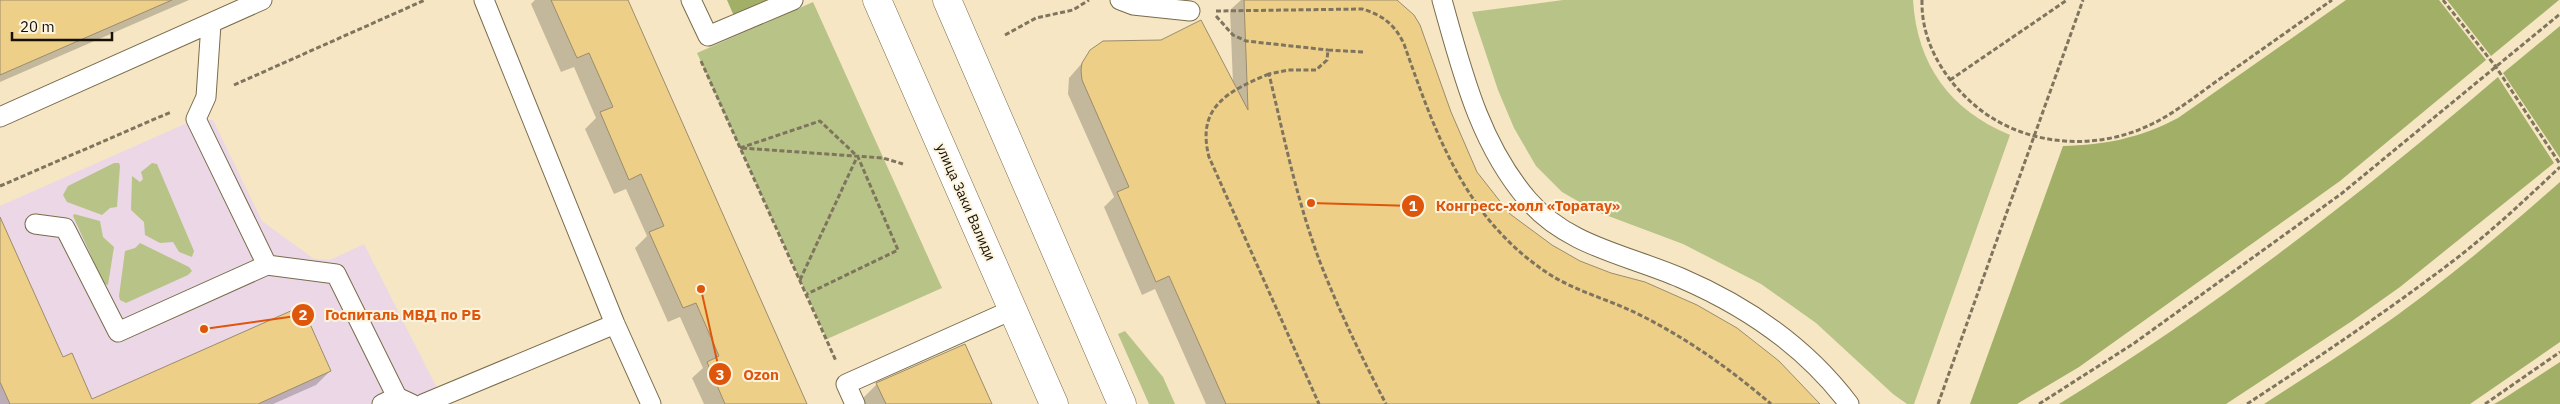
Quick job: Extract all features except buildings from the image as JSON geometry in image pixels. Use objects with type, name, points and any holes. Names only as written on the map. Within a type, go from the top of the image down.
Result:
[{"type":"main road","name":"улица Заки Валиди","points":[[877,0],[1054,404]]},
{"type":"main road","points":[[947,0],[1122,404]]},
{"type":"lane","points":[[0,117],[262,0]]},
{"type":"lane","points":[[484,0],[615,324],[651,404]]},
{"type":"lane","points":[[691,0],[708,36],[793,0]]},
{"type":"lane","points":[[1120,0],[1133,5],[1190,11]]},
{"type":"lane","points":[[1442,0],[1476,115],[1509,174],[1528,201],[1552,223],[1572,236],[1682,278],[1708,290],[1765,324],[1812,361],[1849,404]]},
{"type":"lane","points":[[210,24],[206,97],[196,118],[267,265]]},
{"type":"lane","points":[[35,224],[64,228],[118,332],[267,265],[336,274],[397,402]]},
{"type":"lane","points":[[855,404],[846,384],[1014,309]]},
{"type":"lane","points":[[422,404],[615,324]]},
{"type":"path","points":[[1005,34],[1036,18],[1073,10],[1089,0]]},
{"type":"path","points":[[1922,0],[1923,21],[1934,55],[1950,80],[1972,104],[2006,126],[2034,136],[2060,141],[2086,142],[2123,135],[2151,125],[2332,0]]},
{"type":"path","points":[[1950,80],[2067,0]]},
{"type":"path","points":[[1938,404],[2083,0]]},
{"type":"path","points":[[2247,404],[2359,331],[2429,280],[2507,216],[2560,166],[2496,66],[2443,0]]},
{"type":"path","points":[[1213,11],[1233,35],[1246,41],[1363,52]]},
{"type":"path","points":[[2039,404],[2134,344],[2341,194],[2560,14]]},
{"type":"path","points":[[1318,404],[1209,157],[1204,140],[1205,127],[1215,105],[1246,85],[1269,74],[1288,70],[1316,70],[1327,60],[1328,50]]},
{"type":"path","points":[[697,54],[846,384]]},
{"type":"path","points":[[1269,74],[1294,180],[1320,261],[1352,339],[1386,404]]},
{"type":"path","points":[[740,148],[820,121],[858,156],[898,250],[807,294]]},
{"type":"path","points":[[740,148],[883,158],[902,164]]},
{"type":"path","points":[[800,280],[858,156]]},
{"type":"path","points":[[2485,404],[2560,352]]},
{"type":"shaded area","points":[[196,119],[213,120],[262,221],[314,259],[330,260],[364,244],[445,404],[0,404],[0,206]]},
{"type":"green space","points":[[727,0],[770,0],[734,16]]},
{"type":"green space","points":[[1563,0],[1913,0],[1921,45],[1940,82],[1970,112],[1989,125],[2010,135],[1914,404],[1907,404],[1893,394],[1816,323],[1761,284],[1683,244],[1595,211],[1562,192],[1536,166],[1514,128],[1498,90],[1472,12]]},
{"type":"green space","points":[[2346,0],[2439,0],[2486,60],[2340,181],[2079,367],[2017,404],[1970,404],[2063,146],[2093,144],[2122,139],[2150,131],[2178,118]]},
{"type":"green space","points":[[2447,0],[2559,0],[2491,56]]},
{"type":"green space","points":[[813,2],[942,288],[827,339],[697,53]]},
{"type":"green space","points":[[2560,26],[2560,158],[2503,73]]},
{"type":"green space","points":[[2498,77],[2554,163],[2400,287],[2226,404],[2059,404],[2117,368],[2230,290],[2393,165]]},
{"type":"green space","points":[[114,163],[119,163],[120,166],[117,207],[110,208],[102,215],[67,202],[63,195],[68,186]]},
{"type":"green space","points":[[152,163],[157,164],[194,251],[192,257],[179,252],[173,242],[160,243],[145,235],[144,222],[131,210],[132,176],[140,182],[143,179],[141,172]]},
{"type":"green space","points":[[2560,182],[2560,342],[2470,404],[2264,404],[2356,344],[2443,281]]},
{"type":"green space","points":[[74,214],[100,221],[103,237],[114,247],[108,285],[104,284],[73,216]]},
{"type":"green space","points":[[140,243],[189,267],[192,271],[188,275],[126,303],[120,300],[119,296],[125,251],[135,248]]},
{"type":"green space","points":[[1125,331],[1163,377],[1175,404],[1149,404],[1118,334]]},
{"type":"green space","points":[[2560,362],[2560,404],[2494,404],[2503,399]]},
{"type":"place","name":"Конгресс-холл «Торатау»","points":[[1311,203]]},
{"type":"place","name":"Ozon","points":[[701,289]]},
{"type":"place","name":"Госпиталь МВД по РБ","points":[[204,329]]}]
